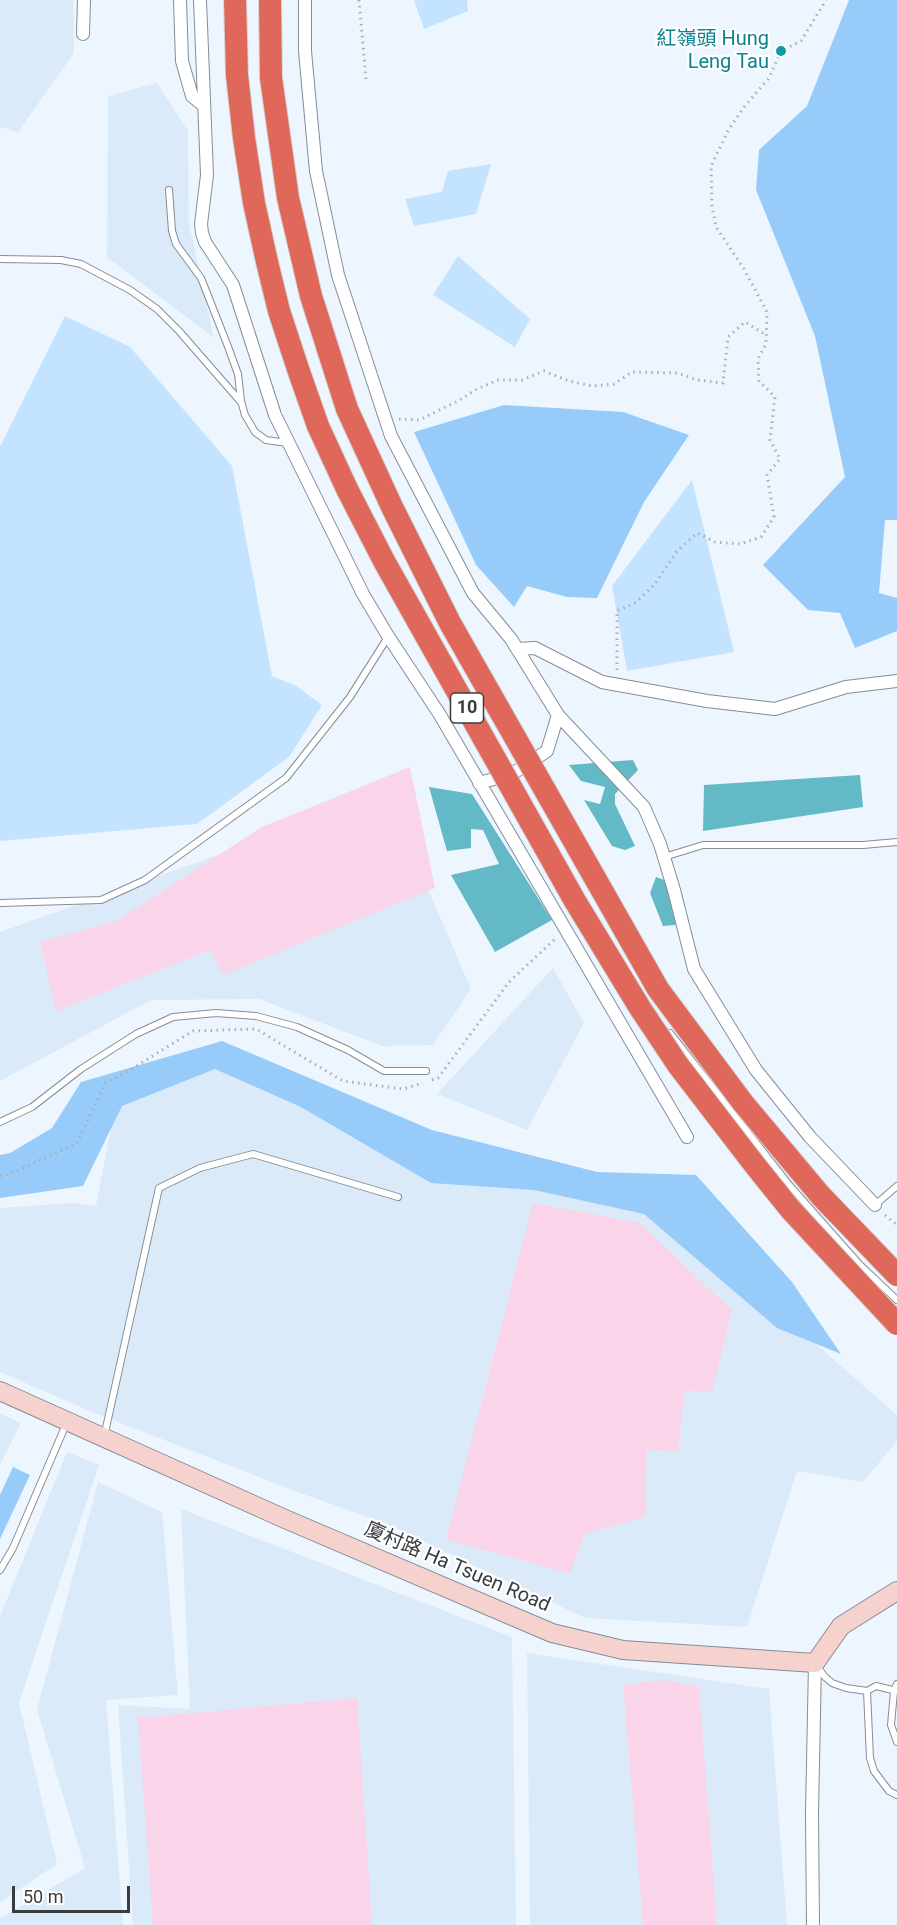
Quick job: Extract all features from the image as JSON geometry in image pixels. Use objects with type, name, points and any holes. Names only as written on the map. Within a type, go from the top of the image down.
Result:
[{"type":"highway","name":"10","points":[[235,0],[237,75],[244,138],[254,203],[267,262],[279,311],[318,426],[347,489],[384,561],[605,953],[640,1008],[678,1065],[791,1210],[897,1324]]},
{"type":"highway","name":"10","points":[[270,0],[271,78],[288,198],[311,296],[347,409],[392,507],[450,623],[658,989],[743,1103],[821,1196],[897,1275]]},
{"type":"street","points":[[83,34],[84,0]]},
{"type":"street","points":[[180,0],[182,61],[192,96],[203,105]]},
{"type":"street","points":[[200,0],[207,174],[202,233],[233,285],[275,416],[363,594],[440,715],[687,1137]]},
{"type":"street","points":[[305,0],[305,51],[316,171],[338,275],[391,436],[473,593],[518,649],[558,715],[644,807],[664,857],[694,969],[756,1070],[810,1137],[875,1205]]},
{"type":"street","points":[[518,649],[536,648],[602,682],[707,701],[775,709],[846,687],[897,681]]},
{"type":"street","points":[[479,783],[512,774],[548,750],[558,715]]},
{"type":"street","name":"廈村路 Ha Tsuen Road","points":[[0,1391],[296,1523],[552,1633],[623,1650],[815,1663]]},
{"type":"street","points":[[813,1925],[815,1663],[841,1626],[897,1591]]},
{"type":"lane","points":[[170,190],[172,231],[176,244],[201,278],[238,374],[244,415],[255,432],[266,440],[289,443]]},
{"type":"lane","points":[[0,259],[60,260],[81,264],[130,290],[157,309],[180,331],[241,401]]},
{"type":"lane","points":[[0,903],[101,900],[145,880],[286,778],[350,697],[388,636]]},
{"type":"lane","points":[[512,774],[529,804]]},
{"type":"lane","points":[[664,857],[703,845],[863,845],[897,842]]},
{"type":"lane","points":[[0,1122],[32,1107],[81,1069],[136,1034],[173,1017],[216,1013],[256,1016],[297,1027],[348,1050],[384,1071],[426,1071]]},
{"type":"lane","points":[[667,1029],[790,1186],[860,1265],[897,1300]]},
{"type":"lane","points":[[104,1438],[159,1188],[200,1168],[253,1154],[398,1197]]},
{"type":"lane","points":[[875,1205],[897,1186]]},
{"type":"lane","points":[[0,1570],[13,1548],[67,1421]]},
{"type":"lane","points":[[815,1663],[832,1683],[846,1688],[867,1691],[876,1686],[896,1689],[891,1725],[897,1742]]},
{"type":"lane","points":[[867,1691],[870,1758],[874,1772],[889,1791],[897,1796]]},
{"type":"path","points":[[359,0],[366,79]]},
{"type":"path","points":[[618,684],[617,611],[634,603],[655,584],[677,551],[697,533],[715,542],[740,544],[761,537],[774,517],[767,475],[780,459],[770,440],[775,397],[759,381],[758,359],[766,344],[767,312],[744,269],[716,227],[712,206],[711,166],[729,129],[744,106],[769,78],[781,51],[801,41],[826,0]]},
{"type":"path","points":[[385,419],[419,420],[498,380],[522,380],[544,371],[569,381],[592,386],[614,384],[632,372],[678,373],[697,380],[723,383],[728,337],[745,322],[766,335]]},
{"type":"path","points":[[0,1176],[12,1173],[76,1143],[106,1082],[193,1031],[256,1029],[343,1081],[403,1089],[438,1078],[509,982],[565,929]]},
{"type":"shaded area","points":[[0,0],[73,0],[74,53],[18,132],[0,127]]},
{"type":"shaded area","points":[[414,0],[467,0],[468,11],[424,29]]},
{"type":"shaded area","points":[[849,0],[897,0],[897,520],[885,520],[879,593],[897,598],[897,631],[855,648],[840,613],[808,610],[763,565],[845,477],[815,336],[756,190],[759,150],[807,106]]},
{"type":"shaded area","points":[[157,83],[188,131],[189,224],[214,338],[107,257],[108,96]]},
{"type":"shaded area","points":[[491,164],[476,214],[414,226],[405,199],[442,192],[448,171]]},
{"type":"shaded area","points":[[458,256],[530,319],[515,347],[433,295]]},
{"type":"shaded area","points":[[65,316],[130,347],[232,466],[272,676],[296,686],[322,705],[289,757],[197,824],[0,841],[0,447]]},
{"type":"shaded area","points":[[504,405],[623,412],[689,435],[644,502],[597,598],[567,597],[527,586],[514,607],[476,565],[414,432]]},
{"type":"shaded area","points":[[692,480],[734,652],[627,671],[612,586]]},
{"type":"shaded area","points":[[633,760],[638,770],[615,794],[615,804],[635,846],[625,850],[612,846],[584,800],[600,804],[605,787],[581,781],[569,765]]},
{"type":"shaded area","points":[[860,775],[863,807],[703,831],[704,785]]},
{"type":"shaded area","points":[[429,787],[472,794],[552,920],[495,952],[451,875],[499,864],[483,830],[471,829],[471,848],[447,851]]},
{"type":"shaded area","points":[[388,795],[471,989],[433,1045],[382,1046],[259,999],[151,1000],[0,1081],[0,932]]},
{"type":"shaded area","points":[[656,877],[678,885],[682,895],[686,912],[675,925],[663,926],[650,893]]},
{"type":"shaded area","points":[[553,968],[584,1023],[527,1130],[437,1094]]},
{"type":"shaded area","points":[[222,1041],[432,1130],[597,1172],[696,1175],[792,1282],[841,1354],[777,1328],[644,1214],[534,1190],[431,1183],[301,1107],[215,1069],[122,1106],[83,1186],[0,1198],[0,1155],[10,1153],[52,1128],[81,1082]]},
{"type":"shaded area","points":[[231,1058],[410,1131],[661,1208],[897,1415],[897,1441],[863,1482],[797,1471],[747,1627],[585,1618],[385,1523],[300,1493],[95,1413],[0,1372],[0,1208],[72,1203],[96,1206],[118,1091]]},
{"type":"shaded area","points":[[0,1413],[21,1423],[0,1465]]},
{"type":"shaded area","points":[[67,1452],[99,1465],[19,1703],[57,1864],[0,1902],[0,1616]]},
{"type":"shaded area","points":[[13,1467],[30,1475],[0,1539],[0,1495]]},
{"type":"shaded area","points":[[98,1482],[162,1512],[178,1695],[106,1700],[123,1925],[0,1925],[0,1919],[85,1868],[37,1710]]},
{"type":"shaded area","points":[[181,1509],[512,1637],[516,1925],[133,1925],[118,1705],[190,1709]]},
{"type":"shaded area","points":[[527,1653],[769,1689],[787,1925],[530,1925]]},
{"type":"building","points":[[410,767],[435,888],[223,975],[210,950],[56,1011],[40,942],[116,921],[262,827]]},
{"type":"building","points":[[533,1203],[640,1223],[732,1311],[712,1392],[685,1390],[678,1452],[647,1449],[645,1517],[585,1534],[570,1573],[446,1540]]},
{"type":"building","points":[[662,1680],[699,1686],[717,1925],[643,1925],[623,1685]]},
{"type":"building","points":[[357,1698],[372,1925],[153,1925],[138,1718]]},
{"type":"place","name":"紅嶺頭 Hung Leng Tau","points":[[781,51]]}]
